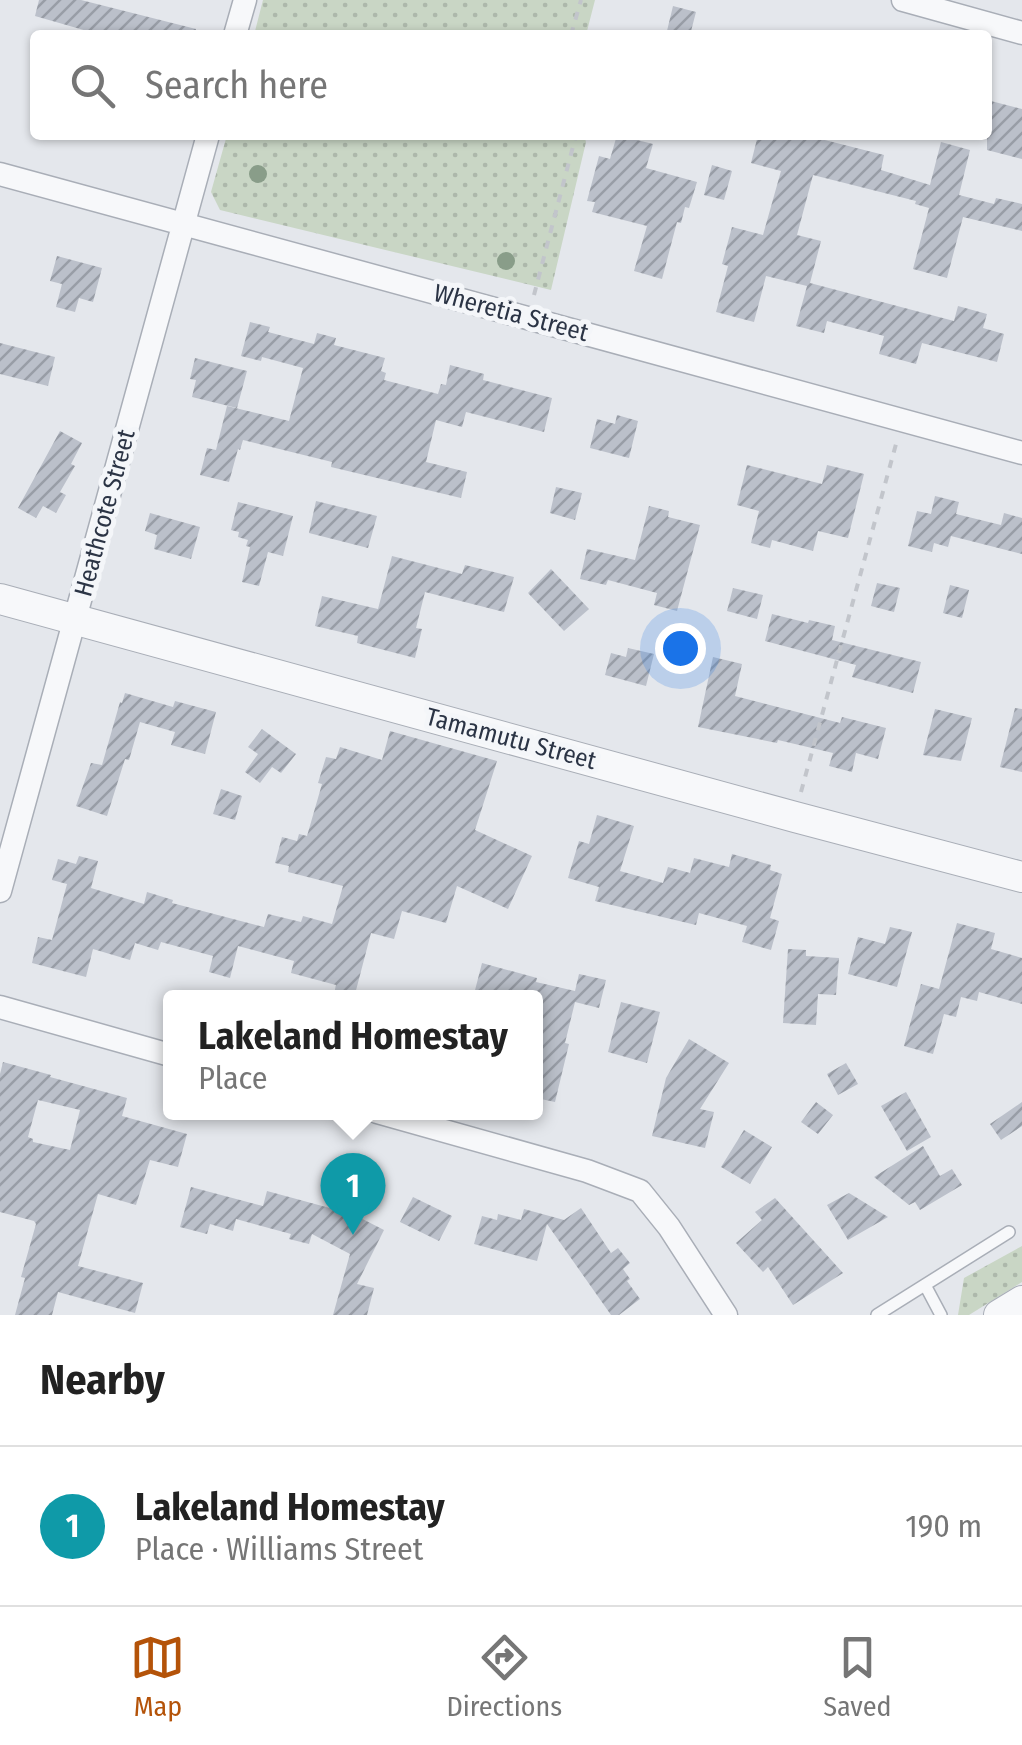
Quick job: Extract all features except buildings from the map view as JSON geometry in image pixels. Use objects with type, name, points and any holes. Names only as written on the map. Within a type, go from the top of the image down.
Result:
[{"type":"street","points":[[237,30],[245,0]]},
{"type":"street","points":[[903,0],[1022,33]]},
{"type":"street","name":"Heathcote Street","points":[[0,891],[207,140]]},
{"type":"street","name":"Wheretia Street","points":[[0,174],[1022,453]]},
{"type":"street","name":"Tamamutu Street","points":[[0,600],[1022,877]]},
{"type":"street","points":[[0,1007],[163,1053]]},
{"type":"street","points":[[405,1120],[587,1171],[640,1191],[669,1227],[726,1315]]},
{"type":"street","points":[[999,1315],[1022,1301]]},
{"type":"lane","points":[[877,1315],[1009,1232]]},
{"type":"lane","points":[[925,1285],[941,1315]]},
{"type":"path","points":[[572,30],[581,0]]},
{"type":"path","points":[[528,318],[575,140]]},
{"type":"path","points":[[794,817],[903,420]]},
{"type":"green space","points":[[263,0],[595,0],[587,30],[255,30]]},
{"type":"green space","points":[[226,140],[586,142],[551,290],[220,210],[211,192]]},
{"type":"green space","points":[[1022,1246],[1022,1282],[969,1315],[958,1315],[964,1278]]},
{"type":"place","name":"Lakeland Homestay","points":[[353,1235]]}]
